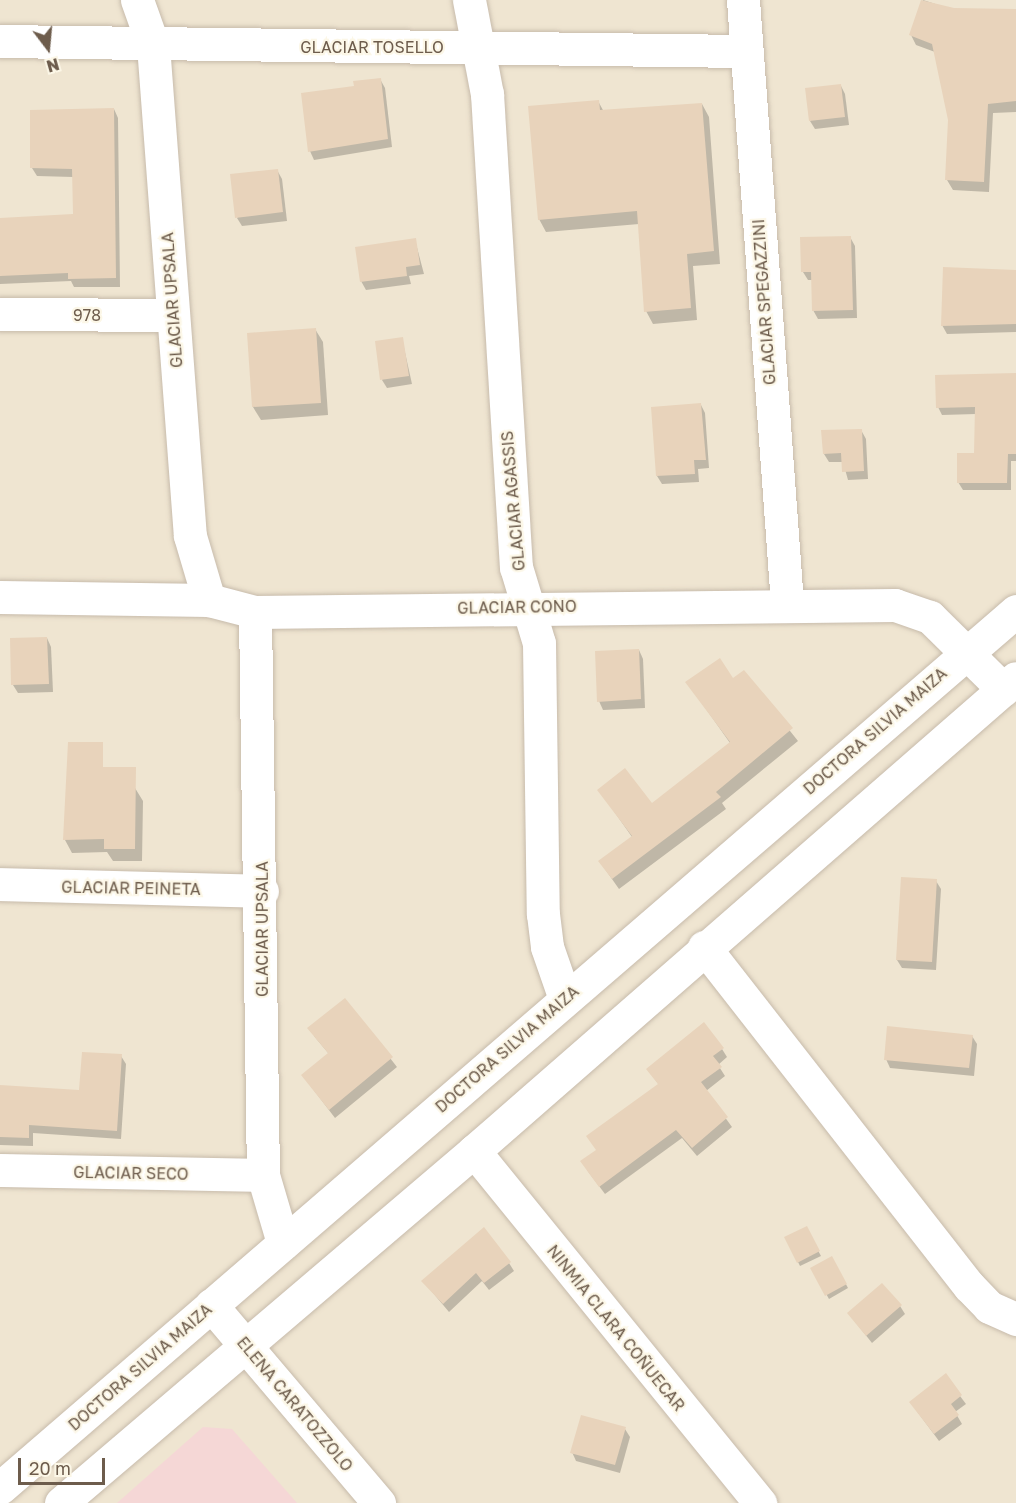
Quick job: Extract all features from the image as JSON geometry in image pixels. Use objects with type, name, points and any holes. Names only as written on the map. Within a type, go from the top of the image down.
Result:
[{"type":"street","name":"GLACIAR UPSALA","points":[[137,0],[153,45],[190,536],[209,600]]},
{"type":"street","name":"GLACIAR AGASSIS","points":[[469,0],[487,94],[516,567],[539,643],[543,914],[547,947],[565,999]]},
{"type":"street","name":"GLACIAR SPEGAZZINI","points":[[743,0],[787,604]]},
{"type":"street","name":"GLACIAR TOSELLO","points":[[0,41],[153,45],[745,51]]},
{"type":"street","name":"978","points":[[0,314],[174,315]]},
{"type":"street","name":"GLACIAR CONO","points":[[0,597],[209,600],[255,612],[527,606],[895,605],[914,609],[930,617],[968,651],[1010,683]]},
{"type":"street","name":"DOCTORA SILVIA MAIZA","points":[[0,1488],[1016,611]]},
{"type":"street","name":"GLACIAR UPSALA","points":[[255,612],[262,891],[263,1175],[283,1243]]},
{"type":"street","points":[[61,1503],[474,1151],[704,947],[1010,683]]},
{"type":"street","name":"GLACIAR PEINETA","points":[[0,884],[262,891]]},
{"type":"street","points":[[704,947],[969,1286],[989,1307],[1016,1319]]},
{"type":"street","name":"NINMIA CLARA COÑUECAR","points":[[474,1151],[759,1503]]},
{"type":"street","name":"GLACIAR SECO","points":[[0,1170],[263,1175]]},
{"type":"street","name":"ELENA CARATOZZOLO","points":[[211,1305],[379,1503]]},
{"type":"shaded area","points":[[0,0],[1016,0],[1016,1503],[0,1503]]},
{"type":"shaded area","points":[[203,1427],[232,1429],[297,1503],[117,1503]]},
{"type":"building","points":[[921,0],[954,8],[1016,9],[1016,101],[988,104],[984,182],[945,180],[948,120],[932,44],[909,35]]},
{"type":"building","points":[[381,78],[388,139],[308,152],[301,93],[354,86],[353,81]]},
{"type":"building","points":[[841,84],[845,117],[809,121],[805,88]]},
{"type":"building","points":[[599,100],[600,110],[702,103],[714,251],[687,254],[691,308],[644,312],[637,211],[538,220],[528,106]]},
{"type":"building","points":[[114,108],[116,278],[68,279],[68,273],[0,276],[0,218],[73,214],[72,169],[30,168],[30,110]]},
{"type":"building","points":[[278,169],[283,212],[235,218],[230,174]]},
{"type":"building","points":[[851,236],[853,310],[812,311],[811,272],[801,272],[800,237]]},
{"type":"building","points":[[416,238],[420,265],[406,267],[407,276],[360,282],[355,247]]},
{"type":"building","points":[[943,267],[1016,270],[1016,324],[941,326]]},
{"type":"building","points":[[316,328],[321,403],[252,407],[247,333]]},
{"type":"building","points":[[403,337],[409,376],[380,380],[375,341]]},
{"type":"building","points":[[1016,373],[1016,454],[1008,454],[1007,483],[957,483],[957,453],[974,453],[975,407],[936,408],[935,375]]},
{"type":"building","points":[[701,403],[706,460],[694,460],[695,474],[656,476],[651,407]]},
{"type":"building","points":[[862,429],[864,471],[842,472],[841,453],[823,454],[821,430]]},
{"type":"building","points":[[47,637],[49,684],[11,685],[10,638]]},
{"type":"building","points":[[639,649],[641,699],[597,702],[595,651]]},
{"type":"building","points":[[720,658],[733,678],[744,670],[793,728],[716,792],[721,797],[612,879],[598,861],[632,836],[597,790],[625,768],[652,803],[730,742],[685,682]]},
{"type":"building","points":[[68,742],[103,742],[103,767],[136,767],[135,849],[104,849],[104,839],[63,840]]},
{"type":"building","points":[[901,877],[937,879],[932,962],[896,960]]},
{"type":"building","points":[[345,998],[393,1057],[329,1110],[301,1075],[328,1053],[307,1028]]},
{"type":"building","points":[[704,1022],[724,1048],[713,1056],[722,1067],[701,1082],[728,1117],[692,1148],[676,1130],[599,1187],[580,1161],[596,1150],[586,1136],[658,1084],[646,1069]]},
{"type":"building","points":[[887,1026],[973,1035],[969,1068],[884,1060]]},
{"type":"building","points":[[82,1052],[122,1054],[117,1131],[29,1125],[29,1138],[0,1137],[0,1085],[79,1090]]},
{"type":"building","points":[[807,1226],[820,1251],[797,1263],[784,1237]]},
{"type":"building","points":[[484,1227],[511,1262],[484,1283],[476,1273],[443,1304],[421,1281]]},
{"type":"building","points":[[832,1256],[847,1284],[825,1296],[810,1268]]},
{"type":"building","points":[[882,1283],[902,1305],[866,1336],[847,1313]]},
{"type":"building","points":[[946,1373],[962,1395],[951,1404],[959,1415],[934,1434],[909,1402]]},
{"type":"building","points":[[581,1415],[626,1427],[615,1465],[570,1453]]}]
